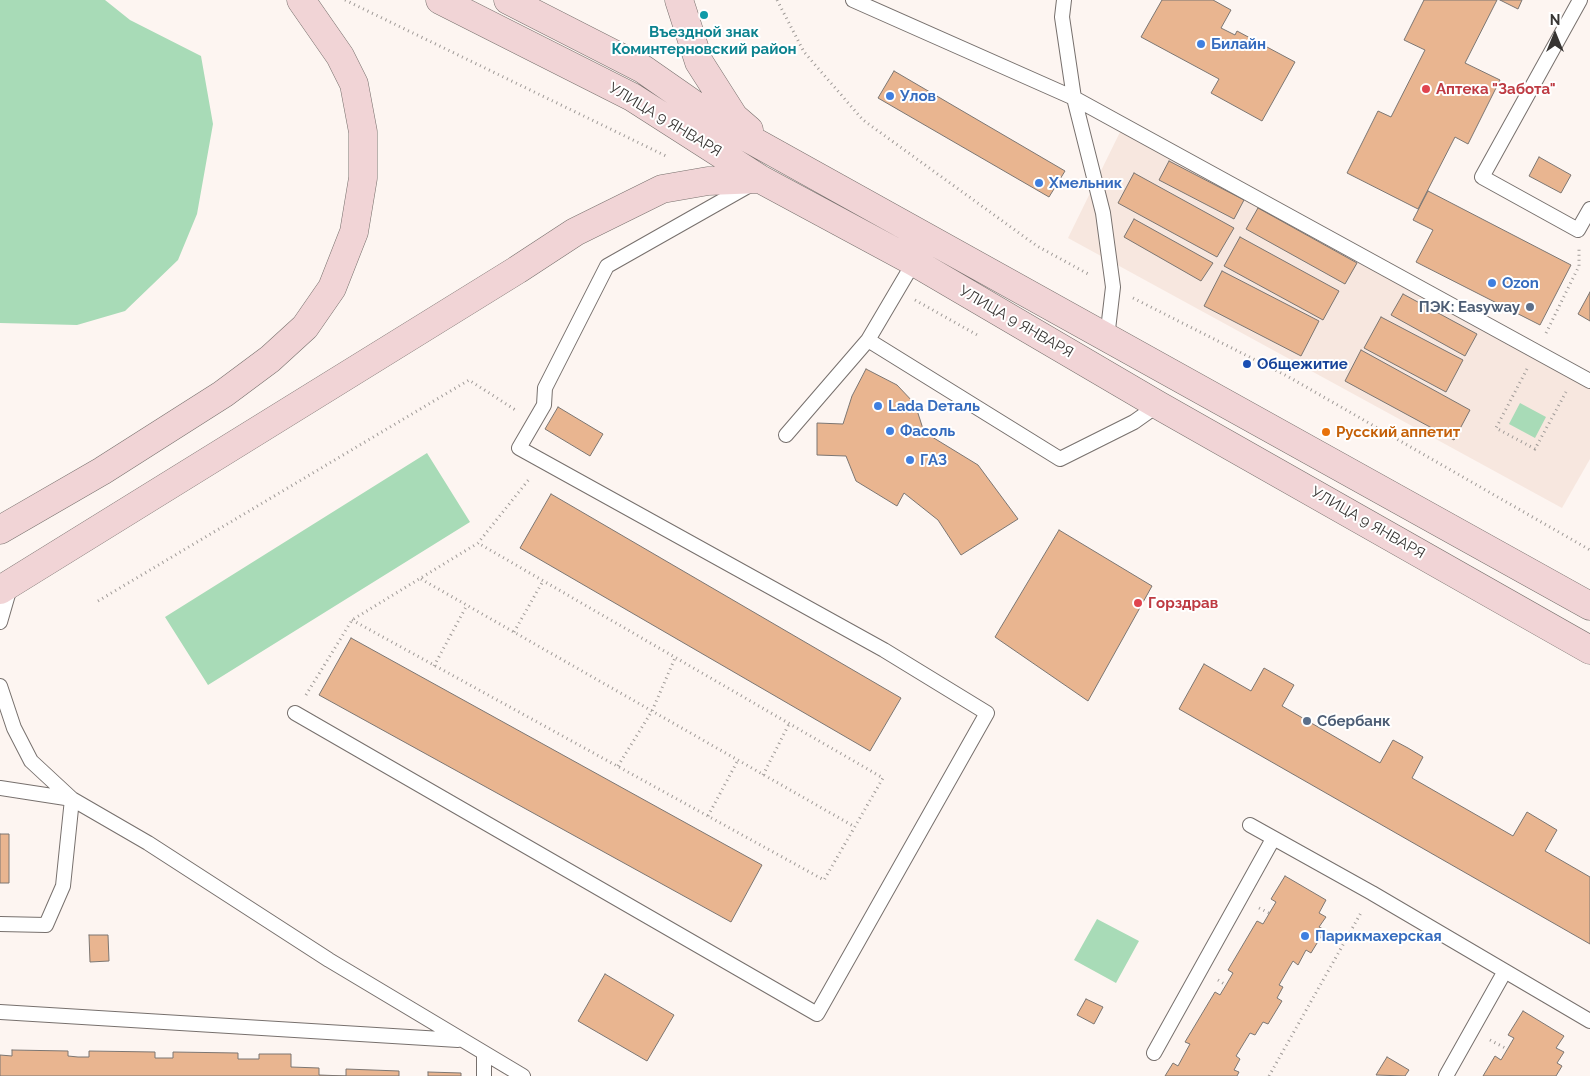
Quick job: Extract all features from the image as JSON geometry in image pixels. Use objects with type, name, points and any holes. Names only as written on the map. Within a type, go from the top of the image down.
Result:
[{"type":"main road","points":[[0,530],[102,471],[223,394],[262,365],[305,327],[332,288],[354,232],[363,178],[363,132],[354,84],[336,49],[302,0]]},
{"type":"main road","name":"УЛИЦА 9 ЯНВАРЯ","points":[[440,0],[632,97],[760,179],[914,262],[1158,405],[1590,650]]},
{"type":"main road","name":"УЛИЦА 9 ЯНВАРЯ","points":[[508,0],[643,69],[719,122],[1590,606]]},
{"type":"main road","points":[[679,0],[699,62],[734,118],[781,156]]},
{"type":"main road","points":[[5,587],[517,270],[575,232],[662,189],[708,180],[760,179]]},
{"type":"lane","points":[[853,0],[1074,98],[1590,381]]},
{"type":"lane","points":[[1064,0],[1062,17],[1074,98],[1103,213],[1113,287],[1107,338]]},
{"type":"lane","points":[[1580,0],[1482,177],[1578,230],[1590,209]]},
{"type":"lane","points":[[296,713],[817,1014],[987,713],[884,650],[519,448],[544,405],[545,388],[608,266],[760,179]]},
{"type":"lane","points":[[786,435],[868,340],[914,262]]},
{"type":"lane","points":[[868,340],[1060,459],[1134,422],[1158,405]]},
{"type":"lane","points":[[0,622],[5,587]]},
{"type":"lane","points":[[0,686],[14,728],[31,761],[72,799],[148,843],[329,960],[523,1076]]},
{"type":"lane","points":[[0,788],[72,799]]},
{"type":"lane","points":[[0,924],[46,925],[63,886],[72,799]]},
{"type":"lane","points":[[1250,825],[1273,840],[1372,893],[1590,1021]]},
{"type":"lane","points":[[1154,1053],[1273,840]]},
{"type":"lane","points":[[1446,1076],[1505,971]]},
{"type":"lane","points":[[0,1012],[461,1040]]},
{"type":"lane","points":[[484,1053],[484,1076]]},
{"type":"path","points":[[345,0],[666,156]]},
{"type":"path","points":[[777,0],[804,52],[864,120],[1036,246],[1287,376],[1590,550]]},
{"type":"path","points":[[1538,351],[1579,266],[1578,230]]},
{"type":"path","points":[[1522,377],[1496,428],[1535,449],[1562,401]]},
{"type":"path","points":[[98,601],[469,380],[534,422]]},
{"type":"path","points":[[296,713],[352,620],[478,544],[544,461]]},
{"type":"path","points":[[352,620],[824,880],[883,778],[478,544]]},
{"type":"path","points":[[420,579],[855,827]]},
{"type":"path","points":[[514,632],[543,581]]},
{"type":"path","points":[[434,666],[467,605]]},
{"type":"path","points":[[618,766],[652,711],[675,658]]},
{"type":"path","points":[[764,775],[789,724]]},
{"type":"path","points":[[708,816],[738,760]]},
{"type":"path","points":[[1269,1076],[1372,893]]},
{"type":"shaded area","points":[[1122,128],[1590,385],[1590,459],[1562,508],[1068,238]]},
{"type":"green space","points":[[0,0],[105,0],[130,20],[201,56],[213,124],[197,214],[178,260],[125,311],[77,325],[0,323]]},
{"type":"green space","points":[[1520,403],[1546,417],[1535,438],[1509,424]]},
{"type":"green space","points":[[427,453],[470,522],[208,685],[165,617]]},
{"type":"green space","points":[[1097,919],[1139,941],[1116,983],[1074,960]]},
{"type":"building","points":[[1162,0],[1213,0],[1231,10],[1221,28],[1235,35],[1237,31],[1295,62],[1262,121],[1211,93],[1219,79],[1141,37]]},
{"type":"building","points":[[1424,0],[1497,0],[1465,63],[1500,80],[1468,144],[1455,137],[1418,209],[1347,173],[1378,111],[1391,117],[1425,50],[1404,40]]},
{"type":"building","points":[[1500,0],[1522,0],[1518,9]]},
{"type":"building","points":[[894,71],[1065,171],[1049,197],[878,98]]},
{"type":"building","points":[[1539,157],[1571,175],[1561,193],[1529,176]]},
{"type":"building","points":[[1169,161],[1244,200],[1234,219],[1159,180]]},
{"type":"building","points":[[1134,173],[1234,228],[1217,257],[1118,203]]},
{"type":"building","points":[[1428,191],[1571,265],[1540,325],[1416,262],[1433,230],[1413,220]]},
{"type":"building","points":[[1258,208],[1357,263],[1345,284],[1246,229]]},
{"type":"building","points":[[1134,219],[1213,263],[1201,281],[1124,237]]},
{"type":"building","points":[[1240,237],[1339,291],[1323,320],[1224,266]]},
{"type":"building","points":[[1222,271],[1319,321],[1301,356],[1204,306]]},
{"type":"building","points":[[1590,292],[1590,321],[1578,314]]},
{"type":"building","points":[[1403,294],[1477,334],[1465,356],[1391,315]]},
{"type":"building","points":[[1381,317],[1463,360],[1446,392],[1364,348]]},
{"type":"building","points":[[1361,350],[1470,410],[1454,440],[1345,381]]},
{"type":"building","name":"ГАЗ","points":[[866,369],[897,385],[915,404],[924,432],[978,465],[1018,519],[961,555],[938,520],[904,493],[897,506],[856,481],[846,456],[817,455],[817,423],[843,424],[852,396]]},
{"type":"building","points":[[558,407],[603,434],[590,456],[545,429]]},
{"type":"building","points":[[551,494],[901,698],[870,751],[520,548]]},
{"type":"building","points":[[1059,530],[1152,586],[1088,701],[995,637]]},
{"type":"building","points":[[351,638],[762,865],[731,922],[319,695]]},
{"type":"building","points":[[1204,664],[1251,691],[1264,668],[1294,685],[1282,706],[1380,763],[1393,740],[1408,748],[1423,757],[1412,778],[1513,836],[1527,812],[1557,830],[1545,851],[1590,877],[1590,944],[1179,709]]},
{"type":"building","points":[[0,834],[9,834],[9,883],[0,883]]},
{"type":"building","points":[[1285,876],[1326,900],[1319,913],[1326,917],[1319,927],[1325,930],[1311,953],[1306,950],[1298,965],[1293,961],[1279,985],[1283,987],[1277,998],[1282,1001],[1268,1024],[1263,1022],[1255,1035],[1250,1033],[1236,1056],[1240,1059],[1234,1070],[1239,1072],[1237,1076],[1165,1076],[1173,1063],[1178,1066],[1190,1044],[1185,1042],[1215,992],[1220,995],[1226,985],[1233,973],[1228,970],[1257,921],[1263,924],[1276,902],[1271,899]]},
{"type":"building","points":[[89,935],[108,935],[109,961],[90,962]]},
{"type":"building","points":[[605,974],[674,1015],[647,1061],[578,1021]]},
{"type":"building","points":[[1086,999],[1103,1007],[1094,1024],[1077,1015]]},
{"type":"building","points":[[1523,1011],[1564,1036],[1556,1048],[1564,1052],[1557,1063],[1562,1066],[1556,1076],[1483,1076],[1495,1056],[1501,1060],[1514,1038],[1508,1035]]},
{"type":"building","points":[[12,1050],[68,1051],[68,1056],[78,1057],[89,1057],[89,1051],[155,1052],[155,1058],[173,1058],[173,1052],[238,1053],[238,1059],[259,1059],[259,1054],[291,1054],[291,1067],[319,1068],[319,1075],[346,1076],[0,1076],[0,1055],[12,1056]]},
{"type":"building","points":[[1387,1057],[1409,1070],[1405,1076],[1376,1075]]},
{"type":"building","points":[[346,1069],[399,1071],[399,1076],[346,1076]]},
{"type":"building","points":[[428,1072],[461,1073],[461,1076],[428,1076]]},
{"type":"place","name":"Въездной знак Коминтерновский район","points":[[704,15]]},
{"type":"place","name":"Билайн","points":[[1201,44]]},
{"type":"place","name":"Аптека \"Забота\"","points":[[1426,89]]},
{"type":"place","name":"Улов","points":[[890,96]]},
{"type":"place","name":"Хмельник","points":[[1039,183]]},
{"type":"place","name":"Ozon","points":[[1492,283]]},
{"type":"place","name":"ПЭК: Easyway","points":[[1530,307]]},
{"type":"place","name":"Общежитие","points":[[1247,364]]},
{"type":"place","name":"Lada Dеталь","points":[[878,406]]},
{"type":"place","name":"Фасоль","points":[[890,431]]},
{"type":"place","name":"Русский аппетит","points":[[1326,432]]},
{"type":"place","name":"ГАЗ","points":[[910,460]]},
{"type":"place","name":"Горздрав","points":[[1138,603]]},
{"type":"place","name":"Сбербанк","points":[[1307,721]]},
{"type":"place","name":"Парикмахерская","points":[[1305,936]]}]
